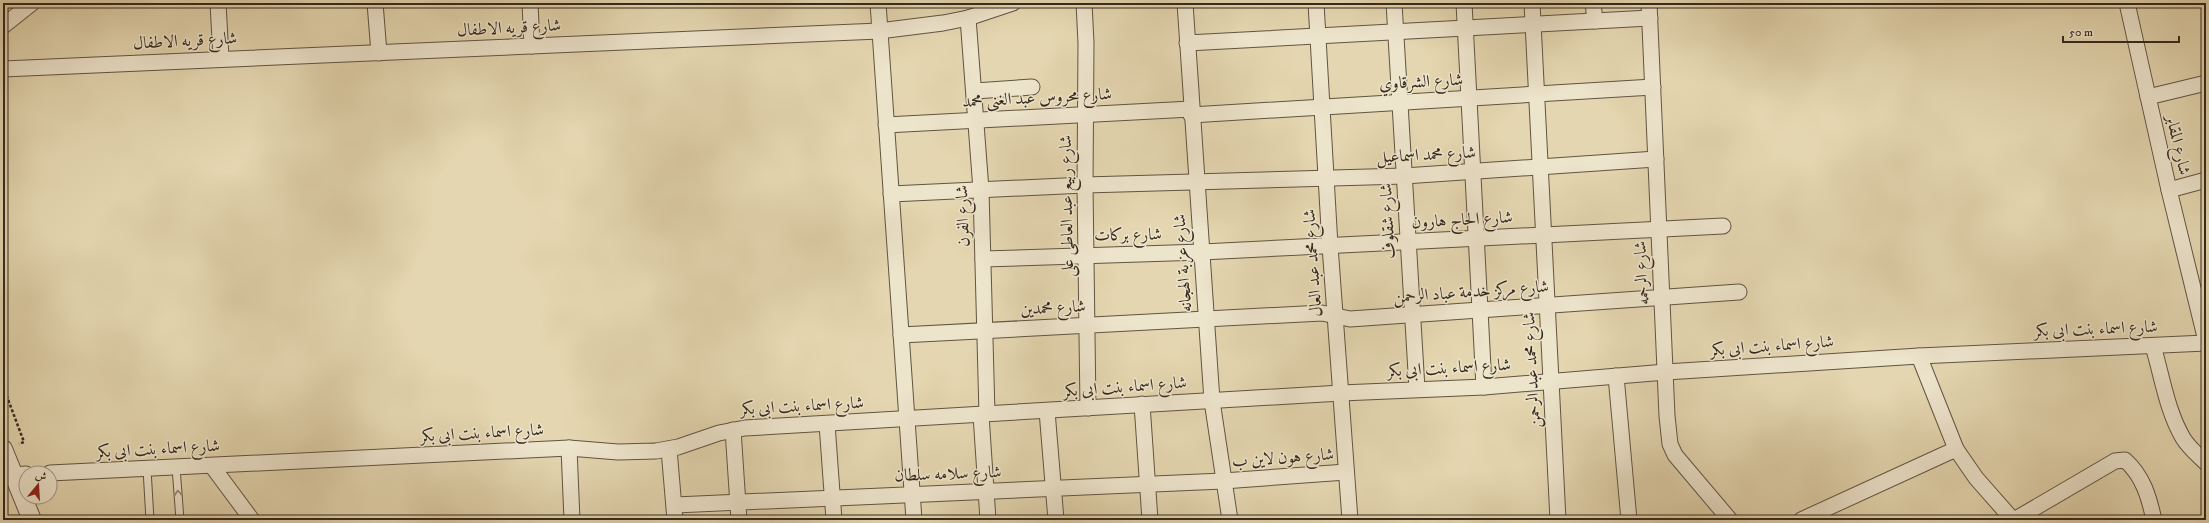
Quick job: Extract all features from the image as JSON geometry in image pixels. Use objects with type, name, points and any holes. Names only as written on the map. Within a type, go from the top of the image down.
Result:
[{"type":"street","points":[[3,26],[32,3]]},
{"type":"street","points":[[218,3],[221,58]]},
{"type":"street","points":[[375,3],[379,53]]},
{"type":"street","points":[[530,3],[532,46]]},
{"type":"street","points":[[878,3],[914,520]]},
{"type":"street","name":"شارع قريه الاطفال","points":[[3,69],[221,58],[379,53],[879,31],[943,23],[968,18],[1013,3]]},
{"type":"street","name":"شارع ربيع عبد العاطى على","points":[[1084,3],[1088,408]]},
{"type":"street","name":"شارع عزبة الهجانه","points":[[1184,3],[1212,401],[1230,520]]},
{"type":"street","name":"شارع محمد عبد العال","points":[[1316,3],[1330,246],[1350,520]]},
{"type":"street","name":"شارع شقلوف","points":[[1394,3],[1417,389]]},
{"type":"street","points":[[1464,3],[1484,387]]},
{"type":"street","name":"شارع محمد عبد الرحمن","points":[[1532,3],[1558,520]]},
{"type":"street","points":[[1593,3],[1595,21]]},
{"type":"street","name":"شارع الرحمه","points":[[1649,3],[1668,432],[1675,455],[1730,520]]},
{"type":"street","name":"شارع المقابر","points":[[2127,3],[2169,190],[2206,342]]},
{"type":"street","name":"شارع الفرن","points":[[968,18],[978,121],[981,190],[985,331],[984,414],[988,520]]},
{"type":"street","points":[[1187,43],[1650,18]]},
{"type":"street","points":[[2148,97],[2206,83]]},
{"type":"street","points":[[975,91],[1032,87]]},
{"type":"street","name":"شارع الشرقاوي","points":[[1191,112],[1322,107],[1653,87]]},
{"type":"street","name":"شارع محروس عبد الغنى محمد","points":[[886,125],[978,121],[1086,113],[1191,112]]},
{"type":"street","name":"شارع محمد اسماعيل","points":[[891,194],[1085,185],[1404,176],[1656,159]]},
{"type":"street","points":[[2169,190],[2206,180]]},
{"type":"street","name":"شارع الحاج هارون","points":[[1202,252],[1723,226]]},
{"type":"street","name":"شارع بركات","points":[[983,259],[1202,252]]},
{"type":"street","name":"شارع مركز خدمة عباد الرحمن","points":[[1206,318],[1322,313],[1350,319],[1739,292]]},
{"type":"street","name":"شارع محمدين","points":[[901,335],[1206,318]]},
{"type":"street","name":"شارع اسماء بنت ابى بكر","points":[[58,473],[569,448],[630,452],[669,449],[732,430],[1142,404],[1417,389],[1484,387],[1666,372],[1919,356],[2153,346],[2206,342]]},
{"type":"street","points":[[2153,346],[2174,419],[2183,438],[2191,450],[2206,463]]},
{"type":"street","points":[[1919,356],[1956,450],[1976,478],[2014,520],[2115,461],[2125,460],[2134,468],[2145,486],[2154,520]]},
{"type":"street","points":[[1616,376],[1629,520]]},
{"type":"street","points":[[1142,404],[1150,520]]},
{"type":"street","points":[[1047,411],[1056,520]]},
{"type":"street","points":[[827,424],[834,520]]},
{"type":"street","points":[[732,430],[740,520]]},
{"type":"street","points":[[10,447],[18,469]]},
{"type":"street","points":[[569,448],[572,520]]},
{"type":"street","points":[[669,449],[675,513]]},
{"type":"street","points":[[1801,520],[1956,450]]},
{"type":"street","points":[[212,466],[252,520]]},
{"type":"street","name":"شارع هون لاين ب","points":[[1223,481],[1346,472]]},
{"type":"street","name":"شارع سلامه سلطان","points":[[675,513],[738,502],[1223,481]]},
{"type":"street","points":[[28,505],[32,520]]},
{"type":"lane","points":[[176,467],[180,520]]},
{"type":"lane","points":[[147,469],[150,520]]},
{"type":"path","points":[[3,386],[24,442],[10,447]]}]
